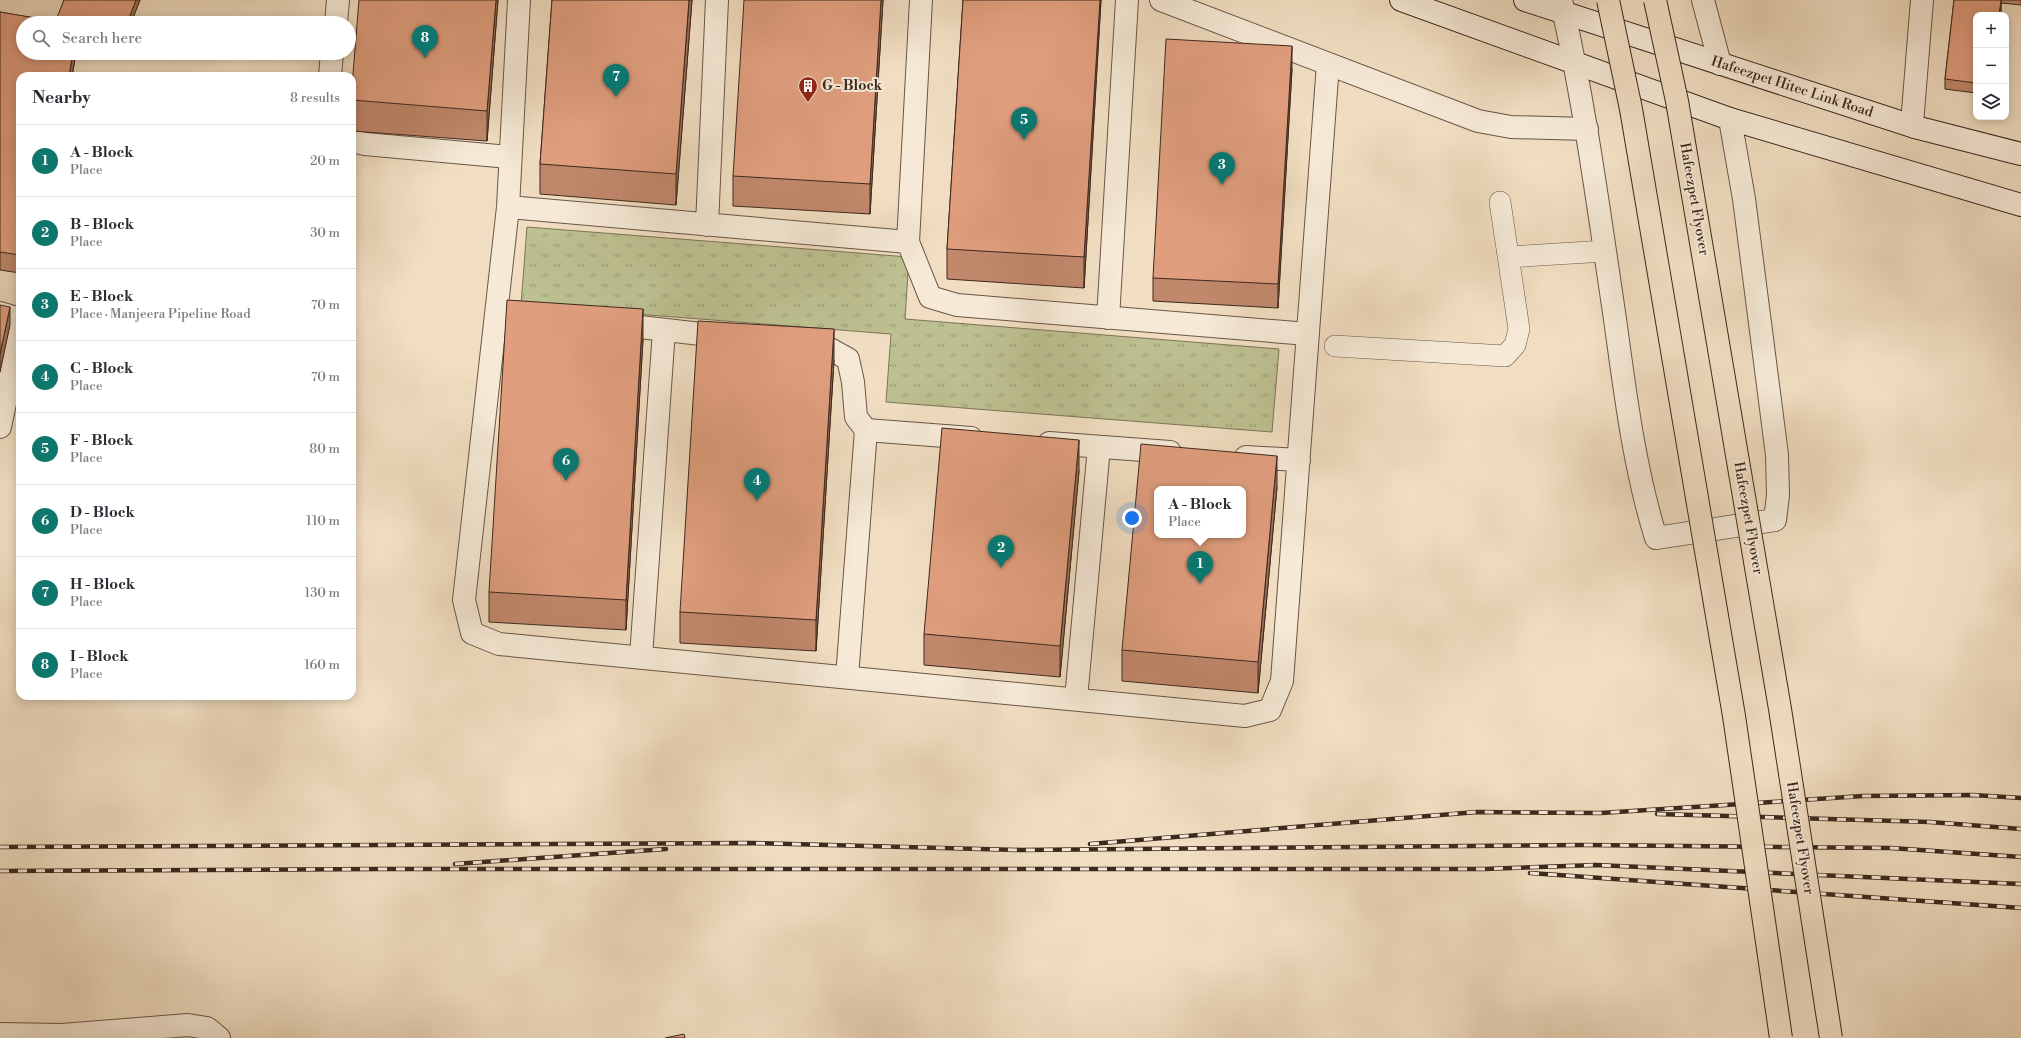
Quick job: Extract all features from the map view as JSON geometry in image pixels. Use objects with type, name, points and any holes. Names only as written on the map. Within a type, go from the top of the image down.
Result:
[{"type":"main road","points":[[1608,0],[1631,109],[1732,708],[1781,1038]]},
{"type":"main road","name":"Hafeezpet Flyover","points":[[1655,0],[1682,132],[1780,709],[1831,1038]]},
{"type":"street","points":[[337,16],[338,0]]},
{"type":"street","points":[[519,0],[509,157],[508,207],[464,600],[472,633],[499,644],[1245,716],[1270,710],[1282,681],[1328,64]]},
{"type":"street","points":[[707,225],[717,0]]},
{"type":"street","points":[[921,0],[908,242],[930,297],[957,305],[1308,334]]},
{"type":"street","points":[[1108,318],[1127,0]]},
{"type":"street","points":[[1161,0],[1478,121],[1511,127],[1587,129]]},
{"type":"street","points":[[1401,0],[1730,118],[2021,205]]},
{"type":"street","name":"Hafeezpet Hitec Link Road","points":[[1525,0],[1563,7],[1720,64],[1915,126],[2021,154]]},
{"type":"street","points":[[1702,0],[1720,64]]},
{"type":"street","points":[[1915,126],[1912,124],[1922,0]]},
{"type":"street","points":[[1563,7],[1587,129],[1625,393],[1644,499],[1656,538],[1775,520],[1778,495],[1777,455],[1744,199],[1730,118]]},
{"type":"street","points":[[330,72],[331,60]]},
{"type":"street","points":[[356,142],[509,157]]},
{"type":"street","points":[[508,207],[908,242]]},
{"type":"street","points":[[496,311],[519,313]]},
{"type":"street","points":[[0,314],[16,318]]},
{"type":"street","points":[[595,322],[751,340]]},
{"type":"street","points":[[641,657],[664,330]]},
{"type":"street","points":[[782,343],[830,348],[848,359],[853,382],[856,417],[866,430],[847,677]]},
{"type":"street","points":[[0,427],[16,351]]},
{"type":"street","points":[[866,430],[990,439]]},
{"type":"street","points":[[1029,442],[1187,453]]},
{"type":"street","points":[[1076,699],[1100,447]]},
{"type":"street","points":[[1227,455],[1299,460]]},
{"type":"street","points":[[0,1034],[62,1036],[188,1025],[207,1028],[219,1038]]},
{"type":"lane","points":[[1336,346],[1505,356],[1515,345],[1520,328],[1500,202]]},
{"type":"lane","points":[[1509,257],[1605,252]]},
{"type":"green space","points":[[527,227],[909,257],[905,319],[1279,349],[1272,432],[886,402],[891,334],[521,305]]},
{"type":"building","points":[[64,0],[136,0],[130,16],[58,16]]},
{"type":"building","points":[[359,0],[496,0],[487,111],[356,100],[356,72],[353,72],[354,60],[356,60]]},
{"type":"building","points":[[552,0],[689,0],[676,174],[540,164]]},
{"type":"building","name":"G - Block","points":[[744,0],[881,0],[870,184],[733,176]]},
{"type":"building","points":[[963,0],[1100,0],[1084,257],[947,249]]},
{"type":"building","points":[[1954,0],[2001,0],[1999,12],[1973,12],[1973,83],[1945,79]]},
{"type":"building","points":[[0,12],[24,16],[16,16],[16,60],[72,60],[70,72],[16,72],[16,254],[0,252]]},
{"type":"building","points":[[1166,39],[1292,46],[1278,284],[1153,278]]},
{"type":"building","points":[[507,300],[643,309],[626,600],[489,592]]},
{"type":"building","points":[[0,305],[10,307],[0,354]]},
{"type":"building","points":[[698,321],[834,329],[816,620],[680,612]]},
{"type":"building","points":[[942,428],[1079,440],[1060,646],[924,634]]},
{"type":"building","points":[[1141,444],[1277,456],[1258,662],[1122,650]]},
{"type":"building","points":[[684,1034],[685,1038],[665,1038]]},
{"type":"railway","points":[[1090,844],[1477,812],[1601,813],[1863,796],[1973,795],[2021,798]]},
{"type":"railway","points":[[1657,814],[1930,822],[2021,829]]},
{"type":"railway","points":[[0,847],[750,843],[1021,850],[1585,845],[1891,848],[2021,857]]},
{"type":"railway","points":[[455,864],[666,849]]},
{"type":"railway","points":[[0,871],[379,869],[1484,869],[1596,865],[2021,884]]},
{"type":"railway","points":[[1530,873],[2021,908]]},
{"type":"place","name":"I - Block","points":[[425,58]]},
{"type":"place","name":"H - Block","points":[[616,97]]},
{"type":"place","name":"G - Block","points":[[808,103]]},
{"type":"place","name":"F - Block","points":[[1024,140]]},
{"type":"place","name":"E - Block","points":[[1222,185]]},
{"type":"place","name":"D - Block","points":[[566,481]]},
{"type":"place","name":"C - Block","points":[[757,501]]},
{"type":"place","name":"B - Block","points":[[1001,568]]},
{"type":"place","name":"A - Block","points":[[1200,584]]}]
